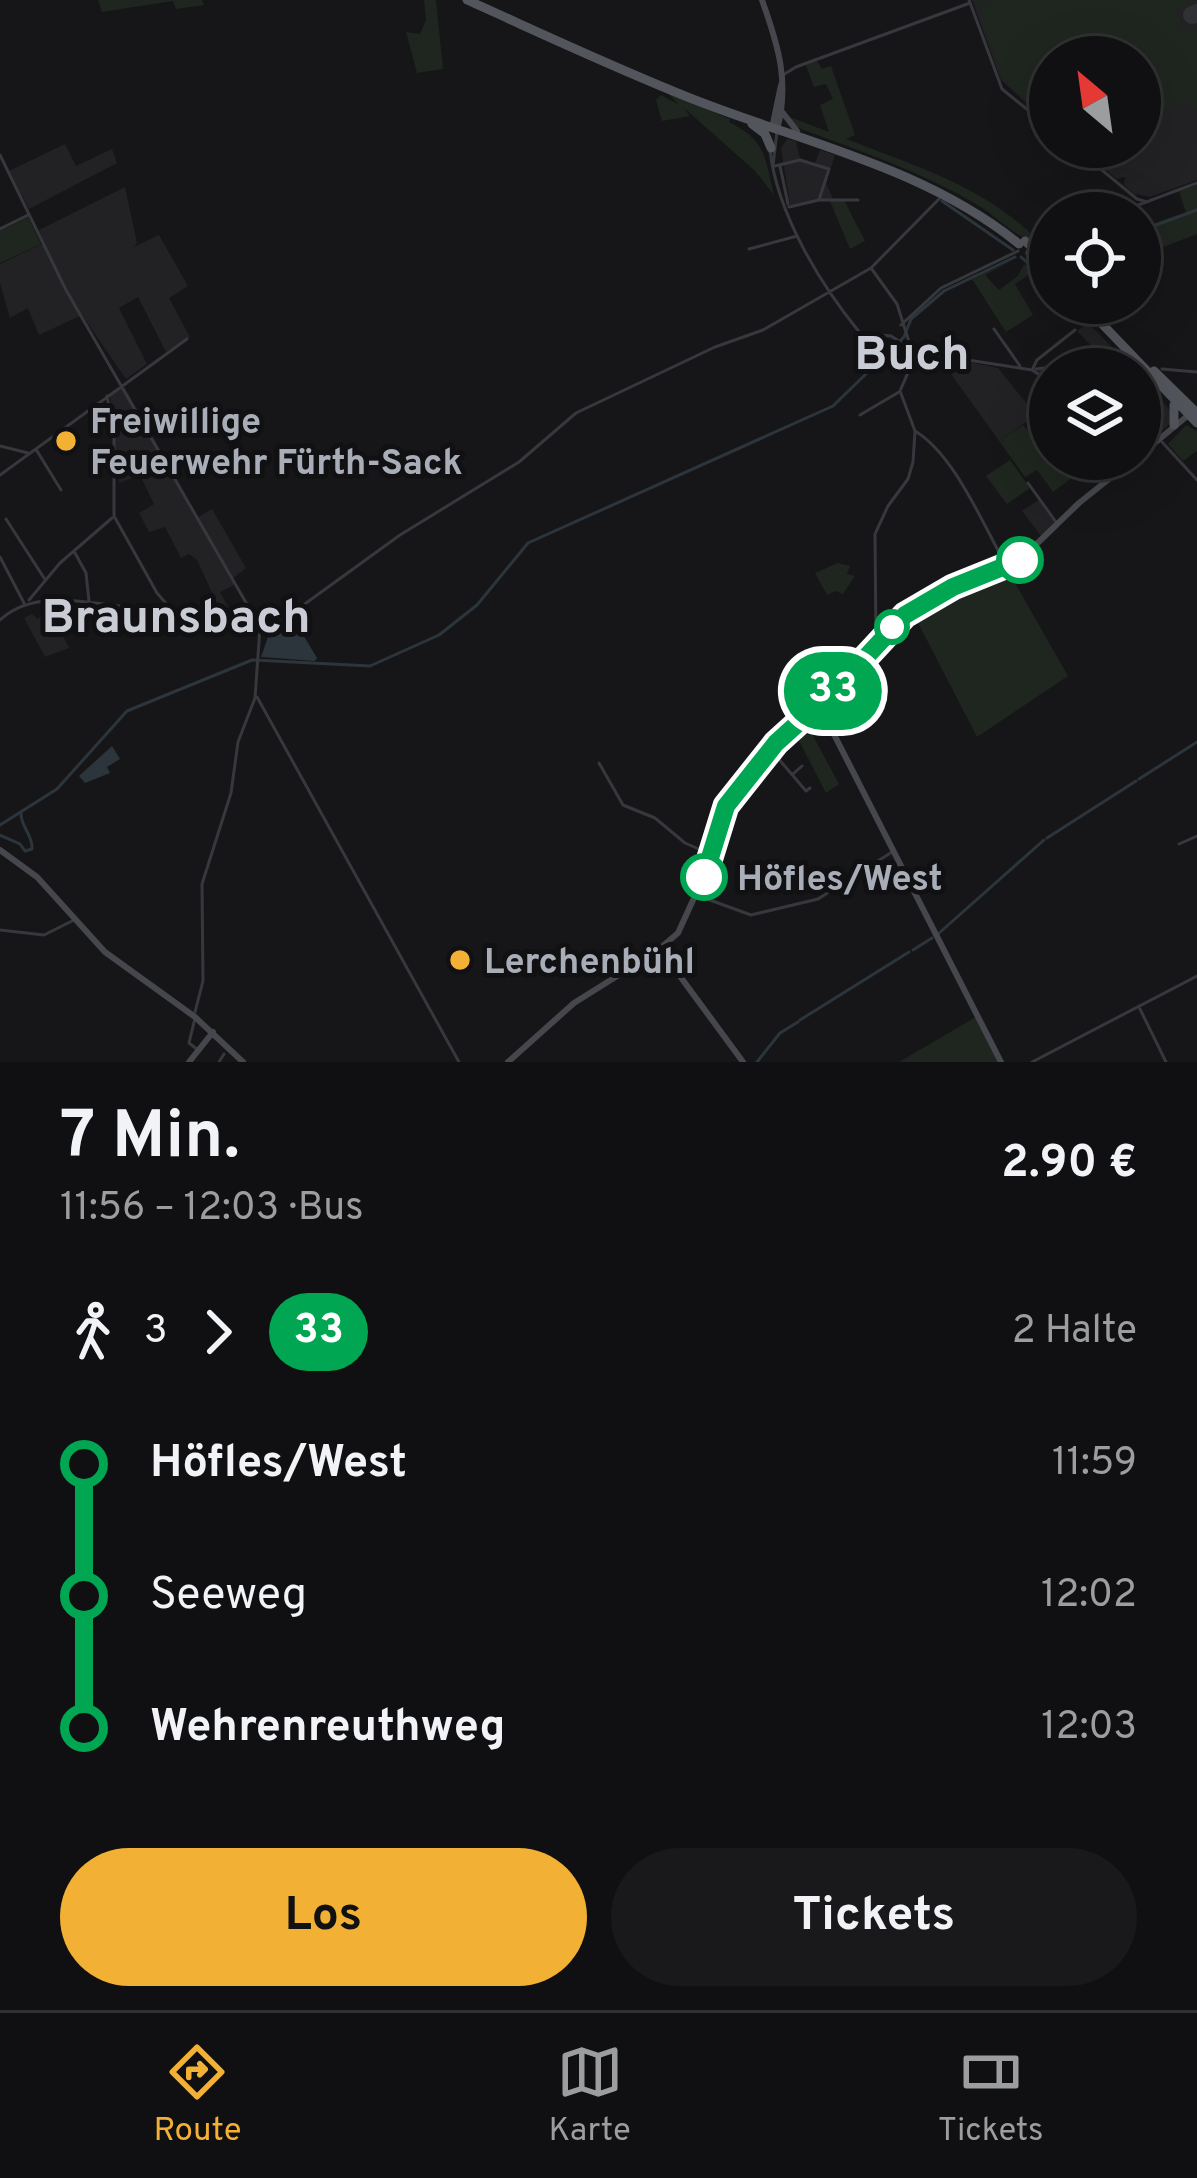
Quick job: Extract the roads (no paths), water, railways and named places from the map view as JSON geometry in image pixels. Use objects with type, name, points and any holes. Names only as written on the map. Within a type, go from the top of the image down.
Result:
[{"type":"main road","points":[[467,0],[737,115],[796,130],[942,187],[1028,247]]},
{"type":"main road","points":[[481,0],[932,188],[1028,247]]},
{"type":"main road","points":[[737,115],[765,134],[771,148]]},
{"type":"main road","points":[[1105,324],[1173,399],[1193,411]]},
{"type":"main road","points":[[1107,324],[1193,411]]},
{"type":"main road","points":[[1173,399],[1174,425]]},
{"type":"street","points":[[762,0],[781,51],[776,165]]},
{"type":"street","points":[[783,75],[970,2],[1001,89],[1029,111]]},
{"type":"street","points":[[783,75],[771,148],[787,207],[830,290],[860,333],[887,335],[914,351],[1029,369]]},
{"type":"street","points":[[782,109],[796,130]]},
{"type":"street","points":[[0,155],[67,290],[260,627],[256,695],[238,742],[229,803],[202,884],[203,981],[188,1043],[198,1050]]},
{"type":"street","points":[[776,165],[800,160],[829,169],[819,200]]},
{"type":"street","points":[[1099,168],[1129,192]]},
{"type":"street","points":[[1161,197],[1197,183]]},
{"type":"street","points":[[106,396],[114,433],[114,516],[149,582],[170,608],[194,622],[260,627],[284,619],[400,535],[519,462],[583,409],[715,347],[763,330],[871,268],[940,198]]},
{"type":"street","points":[[787,207],[819,200],[858,200]]},
{"type":"street","points":[[0,229],[29,214]]},
{"type":"street","points":[[749,249],[799,236]]},
{"type":"street","points":[[902,325],[939,289],[1028,247]]},
{"type":"street","points":[[860,415],[900,391],[914,351],[897,304],[871,268]]},
{"type":"street","points":[[994,329],[1020,367]]},
{"type":"street","points":[[1052,348],[1075,330]]},
{"type":"street","points":[[0,475],[187,339]]},
{"type":"street","points":[[1162,369],[1197,372]]},
{"type":"street","points":[[900,391],[915,431],[946,460],[1007,567]]},
{"type":"street","points":[[1161,440],[1193,411]]},
{"type":"street","points":[[1161,440],[1193,411]]},
{"type":"street","points":[[878,641],[875,534],[911,470],[915,431]]},
{"type":"street","points":[[1161,440],[1197,480]]},
{"type":"street","points":[[0,446],[29,454]]},
{"type":"street","points":[[36,449],[61,490]]},
{"type":"street","points":[[508,1062],[579,1000],[660,949],[679,931],[712,854],[726,806],[770,749],[878,641],[905,615],[935,596],[1023,557],[1110,480]]},
{"type":"street","points":[[1028,483],[1058,523]]},
{"type":"street","points":[[0,620],[26,602],[114,516]]},
{"type":"street","points":[[6,519],[45,579]]},
{"type":"street","points":[[74,552],[86,573],[89,604]]},
{"type":"street","points":[[0,557],[26,602]]},
{"type":"street","points":[[26,602],[170,608]]},
{"type":"street","points":[[256,695],[459,1062]]},
{"type":"street","points":[[818,704],[1001,1062]]},
{"type":"street","points":[[770,749],[806,791],[810,788]]},
{"type":"street","points":[[599,763],[622,805],[655,818],[685,843],[712,854]]},
{"type":"street","points":[[791,775],[802,766]]},
{"type":"street","points":[[1179,844],[1197,836]]},
{"type":"street","points":[[0,850],[29,869],[124,968],[195,1016],[243,1062]]},
{"type":"street","points":[[696,895],[751,915],[818,899],[894,851]]},
{"type":"street","points":[[0,930],[44,935],[74,920]]},
{"type":"street","points":[[660,949],[743,1062]]},
{"type":"street","points":[[1032,1062],[1197,976]]},
{"type":"street","points":[[1139,1008],[1166,1062]]},
{"type":"street","points":[[189,1062],[213,1032]]},
{"type":"street","points":[[219,1062],[224,1054]]},
{"type":"waterway","points":[[942,201],[1013,250]]},
{"type":"waterway","points":[[1161,223],[1197,210]]},
{"type":"waterway","points":[[0,825],[57,789],[127,711],[252,660],[370,666],[439,635],[477,605],[528,543],[833,406],[904,337],[911,319],[944,291],[1015,257]]},
{"type":"waterway","points":[[1021,257],[1029,264]]},
{"type":"waterway","points":[[1139,779],[1197,742]]},
{"type":"waterway","points":[[1047,838],[1136,781]]},
{"type":"waterway","points":[[0,835],[25,851],[32,849],[21,812]]},
{"type":"waterway","points":[[938,934],[1044,840]]},
{"type":"waterway","points":[[913,950],[932,938]]},
{"type":"waterway","points":[[800,1020],[909,952]]},
{"type":"waterway","points":[[757,1062],[780,1033],[798,1022]]},
{"type":"place","name":"Freiwillige Feuerwehr Fürth-Sack","points":[[66,441]]},
{"type":"place","name":"Höfles/West","points":[[704,877]]},
{"type":"place","name":"Lerchenbühl","points":[[460,960]]},
{"type":"district","name":"Buch","points":[[912,352]]},
{"type":"district","name":"Braunsbach","points":[[176,615]]}]
